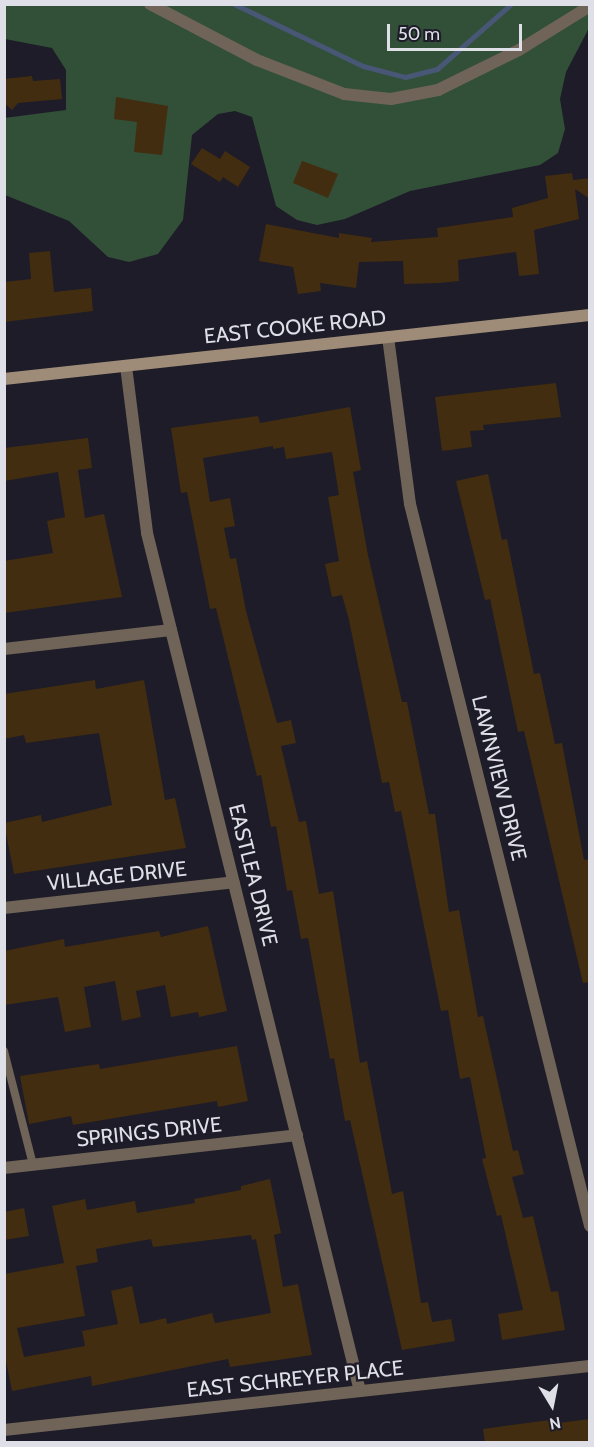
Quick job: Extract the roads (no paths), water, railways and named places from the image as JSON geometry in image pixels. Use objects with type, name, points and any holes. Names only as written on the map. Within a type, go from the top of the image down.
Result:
[{"type":"main road","name":"EAST COOKE ROAD","points":[[4,379],[590,315]]},
{"type":"street","points":[[150,4],[257,60],[333,90],[365,99],[391,99],[438,90],[519,50],[590,6]]},
{"type":"street","name":"LAWNVIEW DRIVE","points":[[388,337],[410,504],[590,1226]]},
{"type":"street","name":"EASTLEA DRIVE","points":[[126,366],[147,533],[360,1391]]},
{"type":"street","points":[[4,649],[171,630]]},
{"type":"street","name":"VILLAGE DRIVE","points":[[4,908],[234,882]]},
{"type":"street","name":"SPRINGS DRIVE","points":[[4,1168],[297,1135]]},
{"type":"street","name":"EAST SCHREYER PLACE","points":[[4,1430],[590,1366]]},
{"type":"lane","points":[[4,1050],[33,1165]]},
{"type":"waterway","points":[[234,4],[363,66],[405,77],[437,69],[511,4]]}]
